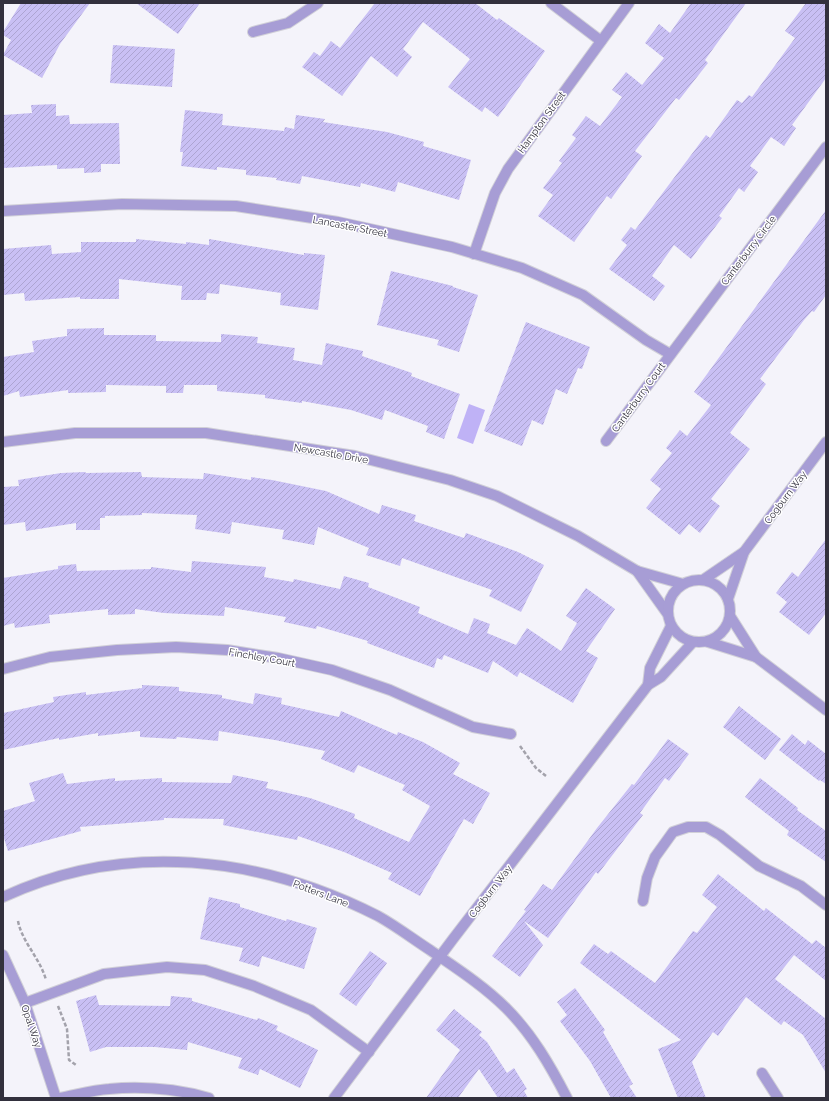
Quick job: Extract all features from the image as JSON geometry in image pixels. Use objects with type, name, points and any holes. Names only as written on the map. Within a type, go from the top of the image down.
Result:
[{"type":"street","points":[[254,32],[288,24],[318,3]]},
{"type":"street","points":[[551,3],[601,41]]},
{"type":"street","name":"Hampton Street","points":[[474,254],[495,193],[508,169],[629,3]]},
{"type":"street","name":"Canterburry Circle","points":[[670,354],[826,147]]},
{"type":"street","name":"Lancaster Street","points":[[3,211],[122,204],[236,206],[338,222],[474,254],[522,268],[583,295],[646,340],[670,354]]},
{"type":"street","name":"Canterburry Court","points":[[606,441],[670,354]]},
{"type":"street","name":"Newcastle Drive","points":[[3,442],[76,433],[206,433],[355,456],[450,480],[497,496],[578,536],[637,571],[683,584]]},
{"type":"street","name":"Cogburn Way","points":[[728,599],[744,552],[826,442]]},
{"type":"street","name":"Cogburn Way","points":[[703,580],[744,552]]},
{"type":"street","name":"Newcastle Drive","points":[[637,571],[667,613]]},
{"type":"street","points":[[756,657],[730,616],[728,599],[718,586],[703,580],[683,584],[671,597],[667,613],[671,626],[680,636],[693,642],[708,642],[756,657],[826,710]]},
{"type":"street","points":[[708,642],[723,632],[730,616]]},
{"type":"street","name":"Cogburn Way","points":[[648,686],[650,668],[671,626]]},
{"type":"street","name":"Cogburn Way","points":[[334,1098],[648,686],[660,677],[693,642]]},
{"type":"street","name":"Finchley Court","points":[[3,669],[50,657],[117,650],[176,647],[227,650],[278,658],[332,670],[390,690],[473,727],[511,734]]},
{"type":"street","points":[[643,901],[647,878],[655,857],[674,832],[688,827],[706,827],[720,835],[759,866],[801,886],[826,905]]},
{"type":"street","name":"Potters Lane","points":[[3,897],[44,881],[116,863],[165,861],[221,865],[271,874],[323,892],[377,916],[440,957],[488,992],[521,1025],[542,1053],[567,1098]]},
{"type":"street","name":"Opal Way","points":[[3,955],[25,1003],[56,1098]]},
{"type":"street","points":[[25,1003],[104,974],[167,967],[205,970],[254,986],[311,1010],[369,1052]]},
{"type":"street","points":[[762,1073],[778,1098]]},
{"type":"street","points":[[60,1098],[108,1089],[151,1088],[189,1093],[209,1098]]},
{"type":"path","points":[[511,734],[536,768],[546,776]]},
{"type":"shaded area","points":[[469,404],[485,410],[473,444],[457,438]]},
{"type":"building","points":[[21,3],[90,3],[60,44],[42,78],[3,55],[11,40],[3,35],[3,32]]},
{"type":"building","points":[[136,3],[200,3],[178,34]]},
{"type":"building","points":[[375,3],[475,3],[497,20],[499,18],[545,51],[498,117],[485,107],[482,112],[448,87],[470,59],[423,22],[403,49],[412,57],[397,77],[371,56],[342,96],[302,67],[314,52],[320,56],[331,41],[340,48]]},
{"type":"building","points":[[691,3],[746,3],[705,60],[708,63],[679,100],[676,98],[635,151],[642,156],[611,199],[607,196],[574,242],[538,216],[553,195],[543,188],[562,163],[559,161],[576,138],[572,135],[586,116],[600,126],[622,97],[612,90],[626,72],[642,85],[664,58],[645,43],[659,24],[670,33]]},
{"type":"building","points":[[806,3],[826,3],[826,78],[792,125],[796,128],[784,146],[771,137],[750,166],[758,172],[744,192],[739,188],[719,216],[722,218],[691,259],[674,245],[652,276],[665,286],[654,301],[609,269],[627,245],[621,240],[631,227],[635,230],[706,135],[710,138],[737,100],[742,103],[749,95],[752,97],[795,38],[785,31]]},
{"type":"building","points":[[113,45],[175,49],[172,87],[110,83]]},
{"type":"building","points":[[56,104],[56,116],[69,115],[70,124],[119,123],[120,164],[101,164],[101,172],[84,173],[84,168],[57,169],[57,165],[3,168],[3,115],[32,113],[31,105]]},
{"type":"building","points":[[185,110],[223,114],[222,125],[284,131],[285,127],[294,129],[296,115],[325,119],[323,122],[387,132],[424,142],[423,146],[471,160],[459,200],[398,182],[395,192],[361,183],[360,187],[302,176],[300,184],[276,180],[277,178],[246,175],[246,170],[217,167],[217,170],[181,166],[183,152],[180,152]]},
{"type":"building","points":[[826,210],[826,295],[814,312],[812,311],[804,320],[760,379],[766,384],[730,433],[750,449],[711,499],[720,506],[700,533],[689,524],[680,535],[646,508],[661,489],[650,480],[672,453],[666,448],[680,430],[687,436],[711,405],[694,392]]},
{"type":"building","points":[[136,239],[209,245],[209,239],[304,255],[304,253],[325,255],[318,310],[280,305],[281,293],[220,284],[219,294],[207,293],[206,300],[181,300],[182,286],[119,279],[119,299],[80,299],[80,297],[25,301],[24,293],[3,295],[3,249],[51,245],[52,254],[81,252],[81,242],[136,242]]},
{"type":"building","points":[[391,271],[453,286],[478,295],[459,352],[437,345],[439,340],[377,325]]},
{"type":"building","points":[[526,322],[590,347],[582,369],[578,368],[567,394],[556,389],[543,425],[532,420],[522,446],[484,431]]},
{"type":"building","points":[[104,328],[104,335],[156,335],[156,341],[221,342],[221,334],[258,337],[257,343],[295,348],[293,360],[322,365],[326,343],[363,351],[362,356],[412,373],[411,376],[460,394],[444,439],[426,432],[428,426],[385,410],[382,420],[351,410],[302,401],[302,403],[265,398],[265,395],[217,391],[217,385],[184,385],[183,393],[166,393],[166,386],[106,385],[106,392],[68,393],[68,390],[20,397],[19,391],[3,396],[3,357],[34,352],[32,341],[67,336],[67,329]]},
{"type":"building","points":[[141,472],[142,477],[203,479],[204,473],[251,480],[251,477],[272,480],[326,491],[379,514],[382,505],[416,515],[414,521],[464,538],[466,533],[518,552],[544,565],[521,612],[489,596],[492,590],[402,558],[400,566],[366,555],[369,548],[318,527],[314,545],[282,539],[284,530],[232,522],[230,534],[195,529],[197,515],[142,513],[142,515],[105,516],[105,518],[100,518],[100,530],[76,530],[76,523],[26,531],[25,522],[3,525],[3,487],[19,486],[18,480],[61,473]]},
{"type":"building","points":[[826,539],[826,613],[809,635],[779,612],[787,602],[776,593],[792,572],[798,577]]},
{"type":"building","points":[[192,561],[266,567],[264,577],[293,582],[294,579],[340,589],[344,576],[369,583],[368,587],[420,607],[418,613],[468,634],[474,618],[490,624],[487,633],[516,645],[527,628],[561,651],[577,623],[566,616],[586,588],[615,609],[586,651],[598,658],[573,703],[520,672],[517,677],[493,661],[488,673],[444,655],[442,660],[437,658],[434,668],[367,643],[368,641],[317,626],[316,629],[284,622],[286,617],[225,607],[224,616],[164,613],[135,609],[135,614],[108,615],[108,609],[49,615],[50,623],[15,628],[14,623],[3,626],[3,578],[58,569],[58,566],[76,564],[77,571],[151,569],[151,567],[191,572]]},
{"type":"building","points":[[142,685],[179,687],[179,691],[222,695],[222,698],[253,704],[255,693],[282,698],[281,704],[339,717],[341,711],[397,735],[398,732],[423,742],[460,763],[453,774],[490,793],[473,824],[464,819],[420,896],[388,879],[392,873],[344,852],[298,836],[297,840],[223,825],[224,819],[164,818],[164,820],[80,827],[81,831],[8,851],[3,835],[3,811],[35,801],[29,783],[63,773],[67,784],[115,778],[115,781],[162,778],[162,782],[231,783],[233,775],[268,782],[266,788],[310,798],[355,814],[354,818],[409,842],[430,806],[402,790],[405,785],[358,765],[354,773],[321,759],[325,751],[275,740],[219,731],[218,741],[177,737],[176,739],[140,737],[140,731],[98,736],[98,733],[59,740],[59,738],[3,750],[3,713],[54,702],[53,697],[86,692],[86,695],[142,688]]},
{"type":"building","points":[[739,706],[781,739],[765,760],[723,727]]},
{"type":"building","points":[[792,734],[805,745],[808,740],[826,754],[826,784],[820,780],[819,781],[779,750]]},
{"type":"building","points":[[668,739],[689,754],[669,781],[665,778],[640,813],[643,815],[598,874],[596,872],[548,938],[524,921],[543,945],[520,977],[492,956],[526,911],[524,910],[543,884],[552,890],[597,828],[632,784],[634,785]]},
{"type":"building","points":[[760,778],[798,808],[797,810],[826,831],[826,862],[787,835],[789,831],[745,797]]},
{"type":"building","points":[[718,874],[764,911],[766,908],[812,944],[816,940],[826,948],[826,981],[794,955],[775,979],[826,1019],[826,1073],[803,1035],[784,1021],[781,1025],[746,997],[718,1036],[713,1032],[692,1062],[706,1098],[678,1098],[658,1049],[681,1040],[580,963],[594,944],[608,954],[611,951],[655,983],[693,931],[697,933],[717,907],[702,895]]},
{"type":"building","points":[[209,897],[240,904],[240,907],[286,921],[287,919],[317,928],[304,969],[262,956],[259,967],[239,961],[243,948],[200,939]]},
{"type":"building","points":[[370,951],[387,963],[356,1006],[339,994]]},
{"type":"building","points":[[575,988],[605,1030],[603,1032],[633,1084],[629,1086],[637,1098],[611,1098],[590,1061],[560,1021],[567,1015],[557,1002]]},
{"type":"building","points":[[96,995],[99,1005],[170,1006],[171,996],[192,998],[192,1001],[257,1020],[258,1018],[278,1026],[276,1030],[318,1050],[300,1088],[260,1069],[258,1075],[238,1068],[242,1058],[188,1042],[187,1050],[155,1047],[106,1047],[90,1052],[76,1001]]},
{"type":"building","points":[[454,1009],[482,1032],[479,1035],[487,1042],[507,1073],[514,1068],[527,1089],[524,1091],[528,1098],[498,1098],[479,1069],[458,1098],[426,1098],[460,1050],[436,1030]]}]
